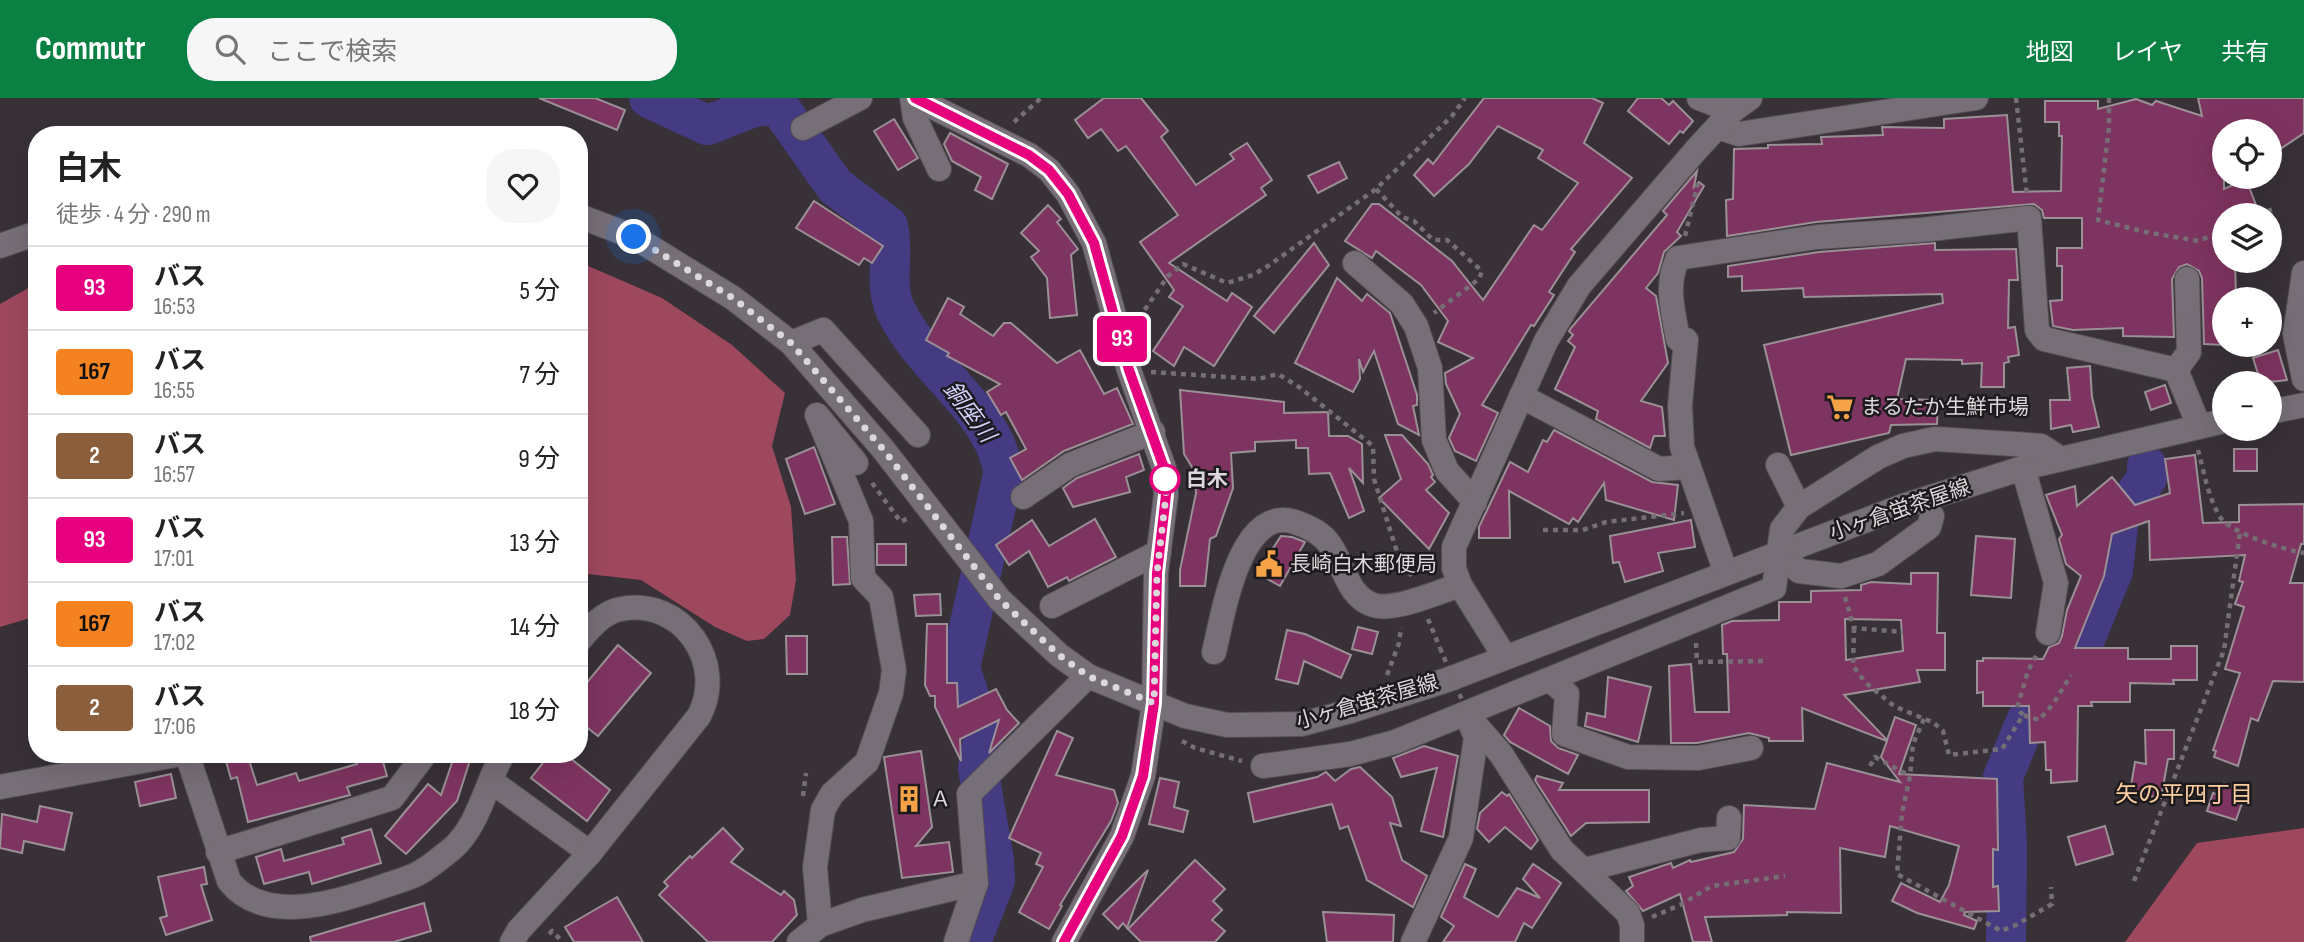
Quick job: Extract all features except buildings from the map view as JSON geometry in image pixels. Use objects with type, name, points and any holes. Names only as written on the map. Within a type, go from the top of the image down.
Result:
[{"type":"street","points":[[803,128],[860,98]]},
{"type":"street","points":[[913,98],[1029,155],[1049,170],[1068,194],[1094,243],[1129,370],[1164,468],[1166,495],[1159,552],[1154,703],[1143,776],[1122,836],[1064,942]]},
{"type":"street","points":[[913,98],[915,118],[939,169]]},
{"type":"street","points":[[1699,98],[1733,112]]},
{"type":"street","points":[[1733,112],[1739,134],[1976,98]]},
{"type":"street","points":[[1505,657],[1461,585],[1454,568],[1454,547],[1546,341],[1579,286],[1696,150],[1733,112]]},
{"type":"street","points":[[1726,573],[1682,447],[1680,405],[1686,340],[1678,339],[1671,296],[1671,273],[1678,258],[1816,237],[1921,230],[2029,218],[2037,330],[2044,339],[2176,370]]},
{"type":"street","name":"小ヶ倉蛍茶屋線","points":[[588,219],[634,237],[733,298],[791,343],[883,449],[1000,600],[1059,655],[1088,676],[1204,722],[1227,725],[1302,724],[1447,680],[1903,506],[2023,468],[2198,436],[2212,428]]},
{"type":"street","points":[[0,246],[28,236]]},
{"type":"street","points":[[1355,263],[1402,304],[1416,326],[1430,368],[1434,440],[1447,471],[1475,502]]},
{"type":"street","points":[[2304,273],[2295,334],[2304,379]]},
{"type":"street","points":[[2176,370],[2189,352],[2187,279]]},
{"type":"street","points":[[791,343],[823,330],[918,435]]},
{"type":"street","points":[[2176,370],[2198,436]]},
{"type":"street","points":[[1521,396],[1660,470],[1688,467]]},
{"type":"street","points":[[2282,410],[2304,405]]},
{"type":"street","points":[[820,925],[815,867],[823,810],[840,785],[867,762],[891,693],[894,670],[881,597],[863,578],[861,521],[817,415],[856,463]]},
{"type":"street","points":[[1023,497],[1070,466],[1153,432]]},
{"type":"street","points":[[1263,766],[1350,754],[1395,742],[1466,710],[1551,681],[1774,588],[1782,528],[1799,507],[1878,457],[1903,446],[1935,439],[2041,446],[2061,459]]},
{"type":"street","points":[[1778,465],[1799,507]]},
{"type":"street","points":[[2023,468],[2056,583],[2048,633]]},
{"type":"street","points":[[1780,553],[1799,571],[1841,576],[1878,564],[1929,527],[1931,516]]},
{"type":"street","points":[[1214,652],[1232,577],[1255,534],[1270,522],[1285,519],[1316,530],[1330,545],[1353,590],[1368,604],[1388,607],[1461,585]]},
{"type":"street","points":[[1052,606],[1159,552]]},
{"type":"street","points":[[512,942],[519,930],[590,853],[699,716],[708,700],[708,669],[702,650],[694,636],[662,614],[639,608],[620,609],[607,614],[588,632]]},
{"type":"street","points":[[956,942],[976,883],[978,787],[1088,676]]},
{"type":"street","points":[[1551,681],[1567,694],[1564,734],[1628,757],[1698,758],[1751,748]]},
{"type":"street","points":[[1466,710],[1502,754],[1562,850],[1628,913],[1632,934]]},
{"type":"street","points":[[1413,942],[1461,838],[1476,737],[1466,710]]},
{"type":"street","points":[[0,787],[132,763]]},
{"type":"street","points":[[190,763],[229,881],[240,895],[269,904],[298,907],[349,898],[418,874],[454,846],[475,819],[499,763]]},
{"type":"street","points":[[218,852],[392,798],[418,763]]},
{"type":"street","points":[[491,781],[590,853]]},
{"type":"street","points":[[1584,870],[1701,840],[1728,838],[1729,818]]},
{"type":"street","points":[[799,942],[820,925],[862,910],[976,883]]},
{"type":"path","points":[[995,139],[1041,98]]},
{"type":"path","points":[[1122,342],[1168,276],[1183,264],[1227,283],[1253,275],[1376,189],[1452,116],[1465,98]]},
{"type":"path","points":[[2016,98],[2029,218]]},
{"type":"path","points":[[2109,98],[2109,127],[2098,220],[2145,232],[2199,241],[2212,235]]},
{"type":"path","points":[[1684,257],[1683,242],[1699,176],[1696,150]]},
{"type":"path","points":[[1376,189],[1402,217],[1414,221],[1433,240],[1447,240],[1482,271],[1479,279],[1471,286],[1416,326]]},
{"type":"path","points":[[1129,370],[1258,379],[1278,374],[1299,387],[1373,446],[1374,479],[1398,555],[1415,582]]},
{"type":"path","points":[[2198,436],[2208,489],[2221,520],[2240,532],[2304,554]]},
{"type":"path","points":[[856,463],[901,522]]},
{"type":"path","points":[[1543,530],[1583,530],[1606,522],[1650,519],[1705,510]]},
{"type":"path","points":[[2134,881],[2224,650],[2240,532]]},
{"type":"path","points":[[1841,576],[1854,628],[1853,666],[1866,683],[1894,706],[1934,723],[1943,731],[1949,755],[2003,749],[2024,715]]},
{"type":"path","points":[[1427,617],[1466,710]]},
{"type":"path","points":[[1694,621],[1697,662],[1763,661]]},
{"type":"path","points":[[1854,628],[1903,632]]},
{"type":"path","points":[[1385,680],[1399,643]]},
{"type":"path","points":[[2028,671],[2017,708],[2024,715],[2039,720],[2053,704],[2071,675]]},
{"type":"path","points":[[1924,719],[1913,744],[1902,814],[1897,874],[2001,931],[2016,926],[2052,904],[2052,887]]},
{"type":"path","points":[[1182,741],[1195,748],[1263,766]]},
{"type":"path","points":[[1870,766],[1875,757],[1910,776]]},
{"type":"path","points":[[1632,934],[1712,886],[1785,876]]},
{"type":"path","points":[[542,942],[552,931],[563,942]]},
{"type":"shaded area","points":[[588,266],[662,298],[732,345],[785,393],[772,446],[791,507],[796,580],[790,615],[764,639],[747,641],[715,627],[641,580],[588,574]]},
{"type":"shaded area","points":[[28,288],[28,619],[0,627],[0,304]]},
{"type":"shaded area","points":[[2304,828],[2304,942],[2125,942],[2197,843]]},
{"type":"waterway","name":"銅座川","points":[[649,98],[707,125],[752,108],[780,108],[835,186],[888,226],[890,290],[896,311],[918,345],[971,406],[996,447],[1004,470],[960,668],[983,738],[978,768],[994,860],[995,881],[971,942]]},
{"type":"waterway","points":[[2006,942],[2007,845],[2003,777],[2026,721],[2076,661],[2113,571],[2119,517],[2147,478],[2147,466]]},
{"type":"bus line","name":"93","points":[[915,98],[1029,155],[1049,170],[1068,194],[1094,243],[1129,370],[1164,468],[1166,495],[1157,573],[1154,703],[1150,744],[1143,776],[1122,836],[1064,942]]},
{"type":"place","name":"まるたか生鮮市場","points":[[1840,407]]},
{"type":"place","name":"白木","points":[[1165,479]]},
{"type":"place","name":"長崎白木郵便局","points":[[1269,564]]},
{"type":"place","name":"Ａ","points":[[909,799]]},
{"type":"district","name":"矢の平四丁目","points":[[2184,795]]},
{"type":"route","points":[[634,237],[733,298],[791,343],[883,449],[1000,600],[1059,655],[1088,676],[1154,703],[1157,573],[1166,495],[1164,468],[1165,479]]}]
